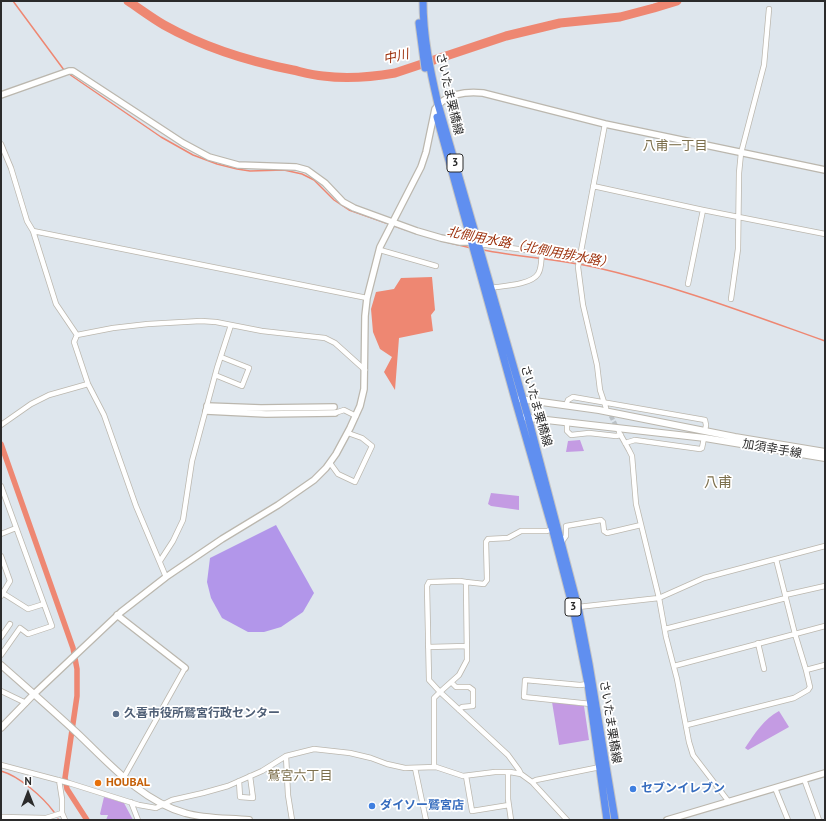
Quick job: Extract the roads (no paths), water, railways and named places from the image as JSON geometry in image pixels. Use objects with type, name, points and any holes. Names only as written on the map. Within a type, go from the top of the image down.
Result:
[{"type":"main road","name":"さいたま栗橋線","points":[[418,1],[424,46],[436,106],[476,247],[514,399],[552,529],[559,544],[578,607],[590,664],[615,820]]},
{"type":"main road","name":"さいたま栗橋線","points":[[423,1],[424,46]]},
{"type":"main road","name":"さいたま栗橋線","points":[[476,247],[490,288],[523,399],[559,544],[588,684],[607,820]]},
{"type":"main road","name":"加須幸手線","points":[[514,399],[599,410],[735,437],[825,458]]},
{"type":"main road","name":"加須幸手線","points":[[520,417],[704,438],[800,451],[825,452]]},
{"type":"main road","points":[[1,665],[124,777],[151,798],[184,813],[225,819],[249,820]]},
{"type":"main road","points":[[1,728],[26,704],[34,694]]},
{"type":"street","points":[[731,299],[738,249],[739,173],[741,153],[764,65],[769,9]]},
{"type":"street","points":[[1,95],[67,72],[74,71],[195,151],[209,158],[238,164],[296,167],[307,170],[325,183],[343,202],[392,225],[476,247],[542,252],[578,263],[599,264]]},
{"type":"street","points":[[34,694],[117,615],[166,577],[222,538],[278,505],[314,480],[330,463],[348,433],[356,416],[364,389],[365,316],[367,298],[380,250],[426,152],[436,106],[457,94],[474,92],[605,124],[702,143],[741,153],[825,170]]},
{"type":"street","points":[[605,124],[578,263],[583,305],[606,408]]},
{"type":"street","points":[[1,144],[11,168],[27,221],[34,231],[56,304],[77,335]]},
{"type":"street","points":[[593,186],[703,210],[825,234]]},
{"type":"street","points":[[688,284],[703,210]]},
{"type":"street","points":[[34,231],[367,298]]},
{"type":"street","points":[[380,250],[436,266]]},
{"type":"street","points":[[490,288],[521,283],[535,278],[539,273],[541,266],[542,252]]},
{"type":"street","points":[[77,335],[113,328],[148,324],[201,321],[262,331],[325,338],[335,343],[365,370]]},
{"type":"street","points":[[160,561],[173,541],[183,520],[192,461],[220,357],[231,325]]},
{"type":"street","points":[[77,335],[74,342],[88,384],[104,415],[136,506],[166,577]]},
{"type":"street","points":[[215,375],[242,386],[249,368],[220,357]]},
{"type":"street","points":[[1,425],[31,404],[49,395],[88,384]]},
{"type":"street","points":[[566,405],[568,400],[573,398],[706,420],[705,431]]},
{"type":"street","points":[[206,408],[266,414],[344,410],[356,416]]},
{"type":"street","points":[[567,422],[567,431],[571,435],[589,433],[616,436],[620,434],[632,456],[636,504],[678,679],[693,755],[729,802]]},
{"type":"street","points":[[330,463],[338,474],[355,482],[372,446],[362,438],[348,433]]},
{"type":"street","points":[[625,443],[636,440],[700,449],[702,448],[704,438]]},
{"type":"street","points":[[1,486],[52,626],[28,634],[20,628],[1,655]]},
{"type":"street","points":[[559,544],[566,536],[566,526],[601,520],[604,531],[607,532],[641,525]]},
{"type":"street","points":[[1,534],[16,528]]},
{"type":"street","points":[[521,774],[520,770],[508,755],[429,680],[427,586],[429,582],[460,581],[484,584],[487,580],[486,542],[488,539],[508,538],[521,531],[552,529]]},
{"type":"street","points":[[578,607],[658,598],[704,578],[825,546]]},
{"type":"street","points":[[1,556],[10,581],[2,594],[28,609],[44,604]]},
{"type":"street","points":[[687,725],[794,698],[808,690],[810,687],[776,559]]},
{"type":"street","points":[[434,767],[434,698],[459,675],[467,660],[466,582]]},
{"type":"street","points":[[665,629],[825,586]]},
{"type":"street","points":[[117,615],[185,668],[124,777]]},
{"type":"street","points":[[1,637],[10,624]]},
{"type":"street","points":[[674,666],[825,626]]},
{"type":"street","points":[[758,643],[764,669]]},
{"type":"street","points":[[428,647],[467,646]]},
{"type":"street","points":[[806,670],[825,665]]},
{"type":"street","points":[[588,684],[580,685],[525,680],[524,696],[591,704]]},
{"type":"street","points":[[451,682],[456,687],[469,687],[473,690],[473,706],[462,707],[459,710]]},
{"type":"street","points":[[1,692],[26,704]]},
{"type":"street","points":[[1,765],[156,808],[172,800],[228,786],[262,771],[286,756],[314,749],[350,753],[405,768],[434,767],[458,775],[466,776],[508,772],[521,774],[532,782],[567,820]]},
{"type":"street","points":[[286,756],[288,795],[292,820]]},
{"type":"street","points":[[532,782],[600,767]]},
{"type":"street","points":[[415,768],[426,820]]},
{"type":"street","points":[[508,772],[511,820]]},
{"type":"street","points":[[667,820],[825,773]]},
{"type":"street","points":[[239,781],[240,797],[253,798],[250,776]]},
{"type":"street","points":[[466,776],[472,811],[509,805]]},
{"type":"street","points":[[804,779],[819,820]]},
{"type":"street","points":[[60,781],[62,813],[65,820]]},
{"type":"street","points":[[775,788],[788,820]]},
{"type":"street","points":[[131,802],[138,820]]},
{"type":"street","points":[[1,817],[46,818],[62,813]]},
{"type":"waterway","name":"北側用水路（北側用排水路）","points":[[13,1],[64,70]]},
{"type":"waterway","name":"中川","points":[[128,1],[179,33],[227,53],[319,76],[332,77],[368,76],[395,73],[506,36],[560,23],[620,17],[677,1]]},
{"type":"waterway","name":"北側用水路（北側用排水路）","points":[[69,74],[161,137],[193,155],[217,164],[237,169],[250,171],[284,170],[302,174],[314,180],[334,200],[349,210],[406,230]]},
{"type":"waterway","name":"北側用水路（北側用排水路）","points":[[442,241],[471,248]]},
{"type":"waterway","name":"北側用水路（北側用排水路）","points":[[483,250],[580,264],[623,274],[682,291],[825,341]]},
{"type":"waterway","points":[[1,444],[73,648],[77,669],[77,696],[65,778],[67,789],[87,820]]},
{"type":"waterway","points":[[1,771],[23,782],[44,800],[54,812]]},
{"type":"tunnel","points":[[608,410],[618,430]]},
{"type":"place","name":"久喜市役所鷲宮行政センター","points":[[116,714]]},
{"type":"place","name":"HOUBAL","points":[[98,783]]},
{"type":"place","name":"セブンイレブン","points":[[633,789]]},
{"type":"place","name":"ダイソー鷲宮店","points":[[372,806]]},
{"type":"district","name":"八甫一丁目","points":[[675,146]]},
{"type":"district","name":"八甫","points":[[718,483]]},
{"type":"district","name":"鷲宮六丁目","points":[[300,776]]}]
